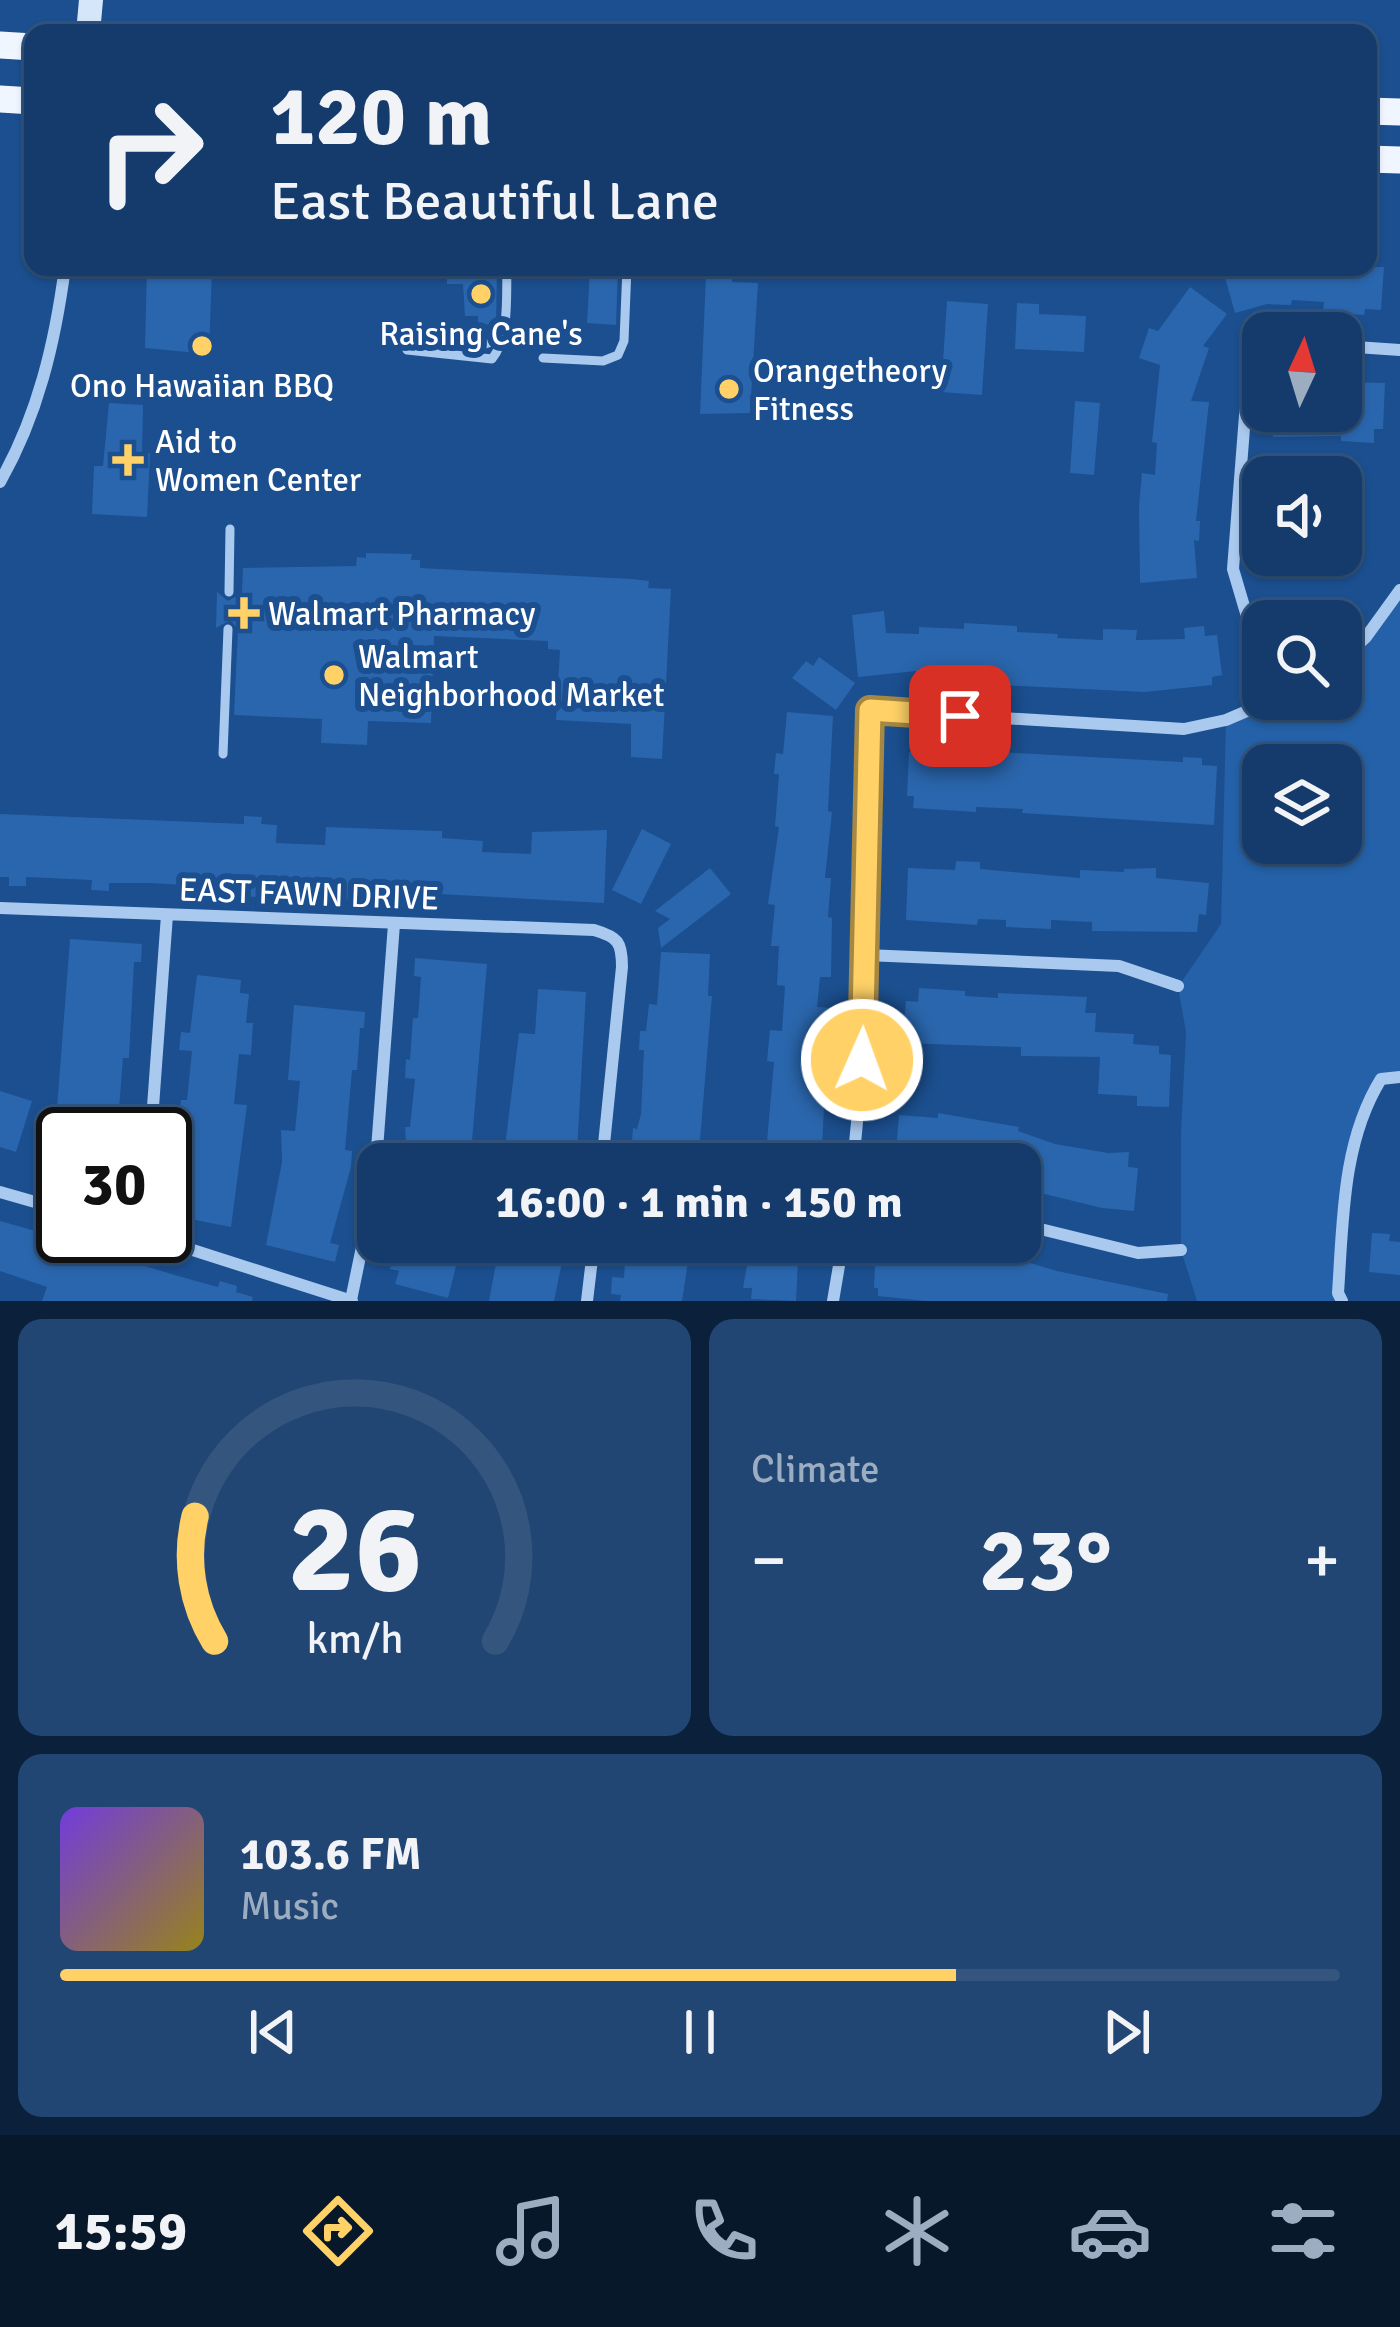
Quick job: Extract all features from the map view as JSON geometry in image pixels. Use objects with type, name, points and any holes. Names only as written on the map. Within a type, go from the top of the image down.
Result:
[{"type":"street","points":[[0,482],[28,426],[46,374],[63,276]]},
{"type":"street","points":[[1362,347],[1400,350]]},
{"type":"street","points":[[1242,600],[1232,568],[1243,432]]},
{"type":"street","points":[[1362,641],[1400,590]]},
{"type":"street","points":[[855,1143],[866,955],[870,710],[1184,729],[1242,714]]},
{"type":"street","name":"EAST FAWN DRIVE","points":[[0,908],[594,930],[615,937],[622,946],[622,968],[604,1143]]},
{"type":"street","points":[[153,1107],[167,915]]},
{"type":"street","points":[[192,1250],[351,1301],[374,1190],[394,924]]},
{"type":"street","points":[[866,955],[1119,966],[1178,986]]},
{"type":"street","points":[[1342,1301],[1338,1293],[1346,1176],[1370,1096],[1381,1079],[1400,1077]]},
{"type":"street","points":[[0,1192],[36,1202]]},
{"type":"street","points":[[1041,1229],[1138,1253],[1181,1250]]},
{"type":"street","points":[[587,1301],[592,1263]]},
{"type":"street","points":[[833,1301],[839,1263]]},
{"type":"lane","points":[[500,339],[485,344],[407,345],[492,359],[499,352],[507,276]]},
{"type":"lane","points":[[543,358],[603,361],[618,355],[627,276]]},
{"type":"lane","points":[[229,592],[230,529]]},
{"type":"lane","points":[[223,754],[228,628]]},
{"type":"shaded area","points":[[1400,590],[1400,1077],[1381,1079],[1346,1176],[1342,1301],[1197,1301],[1181,1250],[1186,1032],[1178,987],[1221,924],[1226,720],[1242,713],[1242,720],[1362,720],[1362,635]]},
{"type":"building","points":[[1377,267],[1384,267],[1381,310],[1365,309],[1364,315],[1323,312],[1324,302],[1267,304],[1235,313],[1225,276],[1377,276]]},
{"type":"building","points":[[147,276],[212,276],[209,354],[145,348]]},
{"type":"building","name":"Raising Cane's","points":[[447,276],[497,276],[496,325],[478,324],[478,316],[465,316],[463,284],[447,284]]},
{"type":"building","points":[[590,276],[618,276],[616,325],[587,323]]},
{"type":"building","points":[[706,276],[758,283],[750,413],[700,414]]},
{"type":"building","points":[[1190,287],[1227,314],[1203,346],[1209,348],[1191,401],[1209,402],[1196,521],[1200,521],[1199,541],[1194,540],[1197,578],[1140,583],[1142,473],[1155,475],[1157,443],[1152,442],[1160,365],[1139,358],[1149,328],[1158,331]]},
{"type":"building","points":[[947,301],[988,304],[982,395],[941,392]]},
{"type":"building","points":[[1017,303],[1039,304],[1039,314],[1086,316],[1084,352],[1015,349]]},
{"type":"building","points":[[1362,382],[1385,383],[1383,429],[1374,429],[1374,443],[1341,441],[1341,436],[1273,437],[1273,432],[1362,432]]},
{"type":"building","points":[[1075,401],[1100,403],[1094,475],[1070,473]]},
{"type":"building","name":"Aid to Women Center","points":[[109,403],[143,405],[142,453],[150,453],[147,517],[92,514],[94,466],[103,466]]},
{"type":"building","points":[[366,553],[412,554],[411,560],[420,560],[420,568],[632,579],[649,581],[648,588],[671,589],[662,759],[631,757],[631,724],[556,720],[560,650],[548,649],[548,641],[434,636],[431,723],[368,721],[367,745],[321,743],[322,719],[234,715],[238,629],[230,620],[216,628],[217,592],[228,601],[242,593],[243,568],[356,566],[357,557],[366,558]]},
{"type":"building","points":[[884,611],[886,633],[919,634],[919,627],[964,629],[964,623],[1017,626],[1017,632],[1058,634],[1057,638],[1103,640],[1103,629],[1137,630],[1136,640],[1185,639],[1184,628],[1204,626],[1205,636],[1217,635],[1222,675],[1212,677],[1212,685],[1145,692],[916,681],[916,671],[858,677],[852,615]]},
{"type":"building","points":[[819,657],[855,683],[836,710],[792,678],[806,661],[813,666]]},
{"type":"building","points":[[787,712],[833,716],[828,811],[832,812],[825,878],[831,878],[831,977],[820,977],[817,1007],[834,1008],[822,1143],[767,1143],[774,1062],[767,1061],[770,1030],[782,1031],[785,986],[777,985],[779,946],[771,946],[775,905],[768,904],[779,827],[775,826],[776,753],[783,754]]},
{"type":"building","points":[[922,749],[966,750],[966,756],[999,757],[999,752],[1183,762],[1183,757],[1202,758],[1202,765],[1217,766],[1214,825],[1022,813],[1023,809],[913,808],[914,796],[907,796],[909,752],[922,753]]},
{"type":"building","points":[[0,814],[244,824],[244,816],[262,817],[261,824],[277,825],[276,843],[325,845],[326,827],[442,831],[442,838],[483,841],[482,852],[531,854],[532,832],[607,830],[604,903],[439,894],[355,894],[355,900],[339,899],[339,894],[259,890],[258,897],[240,896],[241,888],[150,883],[109,883],[109,891],[91,890],[92,880],[26,877],[26,886],[9,886],[9,877],[0,877]]},
{"type":"building","points":[[642,829],[671,844],[641,904],[612,890]]},
{"type":"building","points":[[956,861],[980,862],[980,869],[1080,878],[1080,870],[1156,868],[1156,878],[1209,883],[1206,915],[1199,914],[1197,932],[1092,931],[1092,922],[1051,920],[1051,929],[1006,927],[1006,920],[978,919],[977,925],[906,920],[908,868],[955,870]]},
{"type":"building","points":[[710,868],[731,894],[661,948],[658,928],[670,919],[655,911]]},
{"type":"building","points":[[70,939],[142,944],[141,962],[134,962],[129,1058],[123,1058],[119,1107],[57,1107]]},
{"type":"building","points":[[661,952],[710,954],[708,996],[712,996],[700,1143],[632,1143],[641,1114],[644,1050],[639,1050],[640,1031],[646,1031],[649,1004],[657,1005]]},
{"type":"building","points":[[415,958],[487,964],[472,1143],[406,1143],[415,1079],[405,1078],[406,1059],[410,1060],[413,1018],[418,1018],[421,977],[414,976]]},
{"type":"building","points":[[197,975],[241,980],[240,993],[249,994],[246,1023],[253,1023],[251,1055],[239,1054],[234,1104],[247,1105],[231,1227],[192,1219],[192,1107],[180,1107],[181,1100],[187,1100],[192,1051],[179,1050],[181,1032],[190,1033]]},
{"type":"building","points":[[919,988],[998,998],[998,993],[1087,997],[1085,1013],[1096,1013],[1095,1032],[1134,1034],[1133,1044],[1159,1046],[1159,1054],[1171,1055],[1169,1107],[1137,1106],[1137,1096],[1098,1094],[1100,1057],[1021,1056],[1021,1047],[902,1043],[906,1001],[918,1002]]},
{"type":"building","points":[[538,989],[586,992],[578,1143],[505,1143],[519,1033],[535,1034]]},
{"type":"building","points":[[294,1005],[365,1012],[357,1070],[352,1070],[345,1150],[352,1151],[351,1167],[330,1243],[339,1245],[335,1262],[266,1245],[282,1162],[281,1130],[295,1131],[300,1081],[288,1080]]},
{"type":"building","points":[[0,1091],[32,1101],[16,1152],[0,1147]]},
{"type":"building","points":[[938,1113],[1019,1127],[1018,1131],[1055,1144],[1129,1152],[1128,1167],[1138,1168],[1134,1211],[1041,1193],[1041,1143],[897,1143],[899,1115],[938,1118]]},
{"type":"building","points":[[0,1221],[36,1231],[36,1263],[135,1263],[218,1287],[220,1281],[253,1297],[252,1301],[42,1301],[47,1287],[0,1271]]},
{"type":"building","points":[[1372,1233],[1390,1234],[1389,1241],[1400,1242],[1400,1275],[1369,1272]]},
{"type":"building","points":[[391,1263],[456,1266],[448,1298],[395,1284],[399,1271],[390,1269]]},
{"type":"building","points":[[496,1263],[562,1263],[554,1301],[489,1301]]},
{"type":"building","points":[[625,1263],[688,1263],[682,1301],[620,1301],[621,1295],[611,1294],[612,1277],[624,1278]]},
{"type":"building","points":[[747,1263],[798,1263],[796,1301],[751,1299],[752,1288],[743,1288]]},
{"type":"building","points":[[875,1263],[1030,1263],[1168,1294],[1167,1301],[926,1301],[878,1296]]},
{"type":"place","name":"Raising Cane's","points":[[481,294]]},
{"type":"place","name":"Ono Hawaiian BBQ","points":[[202,346]]},
{"type":"place","name":"Orangetheory Fitness","points":[[729,389]]},
{"type":"place","name":"Aid to Women Center","points":[[128,460]]},
{"type":"place","name":"Walmart Pharmacy","points":[[244,613]]},
{"type":"place","name":"Walmart Neighborhood Market","points":[[334,675]]},
{"type":"route","points":[[862,1060],[870,710],[960,716]]}]
